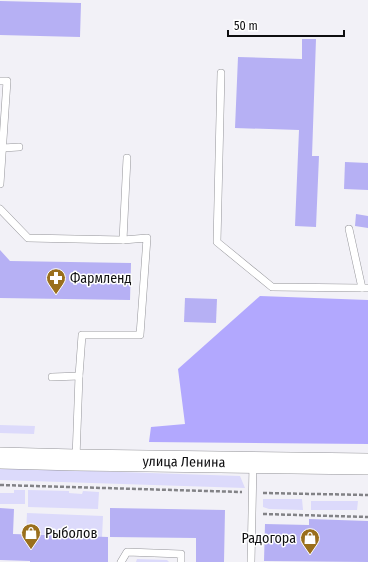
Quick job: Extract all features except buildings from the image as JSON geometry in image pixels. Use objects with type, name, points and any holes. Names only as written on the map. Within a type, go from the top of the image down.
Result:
[{"type":"main road","name":"улица Ленина","points":[[0,458],[368,464]]},
{"type":"lane","points":[[222,73],[217,242],[272,287],[365,288],[349,230]]},
{"type":"lane","points":[[0,81],[7,81],[0,184]]},
{"type":"lane","points":[[3,148],[19,148]]},
{"type":"lane","points":[[123,240],[127,158]]},
{"type":"lane","points":[[0,208],[28,238],[123,240],[147,238],[140,336],[82,335],[76,460]]},
{"type":"lane","points":[[52,377],[79,376]]},
{"type":"lane","points":[[251,562],[253,463]]},
{"type":"lane","points":[[122,562],[127,552],[181,554],[181,562]]},
{"type":"path","points":[[0,485],[368,495]]},
{"type":"path","points":[[252,514],[368,517]]},
{"type":"shaded area","points":[[260,296],[368,300],[368,444],[149,442],[151,427],[185,424],[178,369]]},
{"type":"shaded area","points":[[0,425],[35,426],[34,434],[0,433]]},
{"type":"shaded area","points":[[0,468],[240,476],[245,488],[0,480]]},
{"type":"shaded area","points":[[14,490],[25,490],[25,504],[0,504],[0,493],[14,493]]},
{"type":"shaded area","points":[[28,490],[69,491],[69,493],[82,494],[83,491],[99,492],[98,509],[28,507]]},
{"type":"shaded area","points":[[263,499],[302,499],[303,510],[269,509],[263,507]]},
{"type":"shaded area","points":[[311,501],[358,501],[357,510],[311,510]]},
{"type":"shaded area","points":[[27,513],[103,516],[102,537],[26,534]]},
{"type":"shaded area","points":[[137,559],[167,560],[169,562],[136,562]]},
{"type":"place","name":"Фармленд","points":[[56,295]]},
{"type":"place","name":"Рыболов","points":[[31,550]]},
{"type":"place","name":"Радогора","points":[[310,555]]}]
